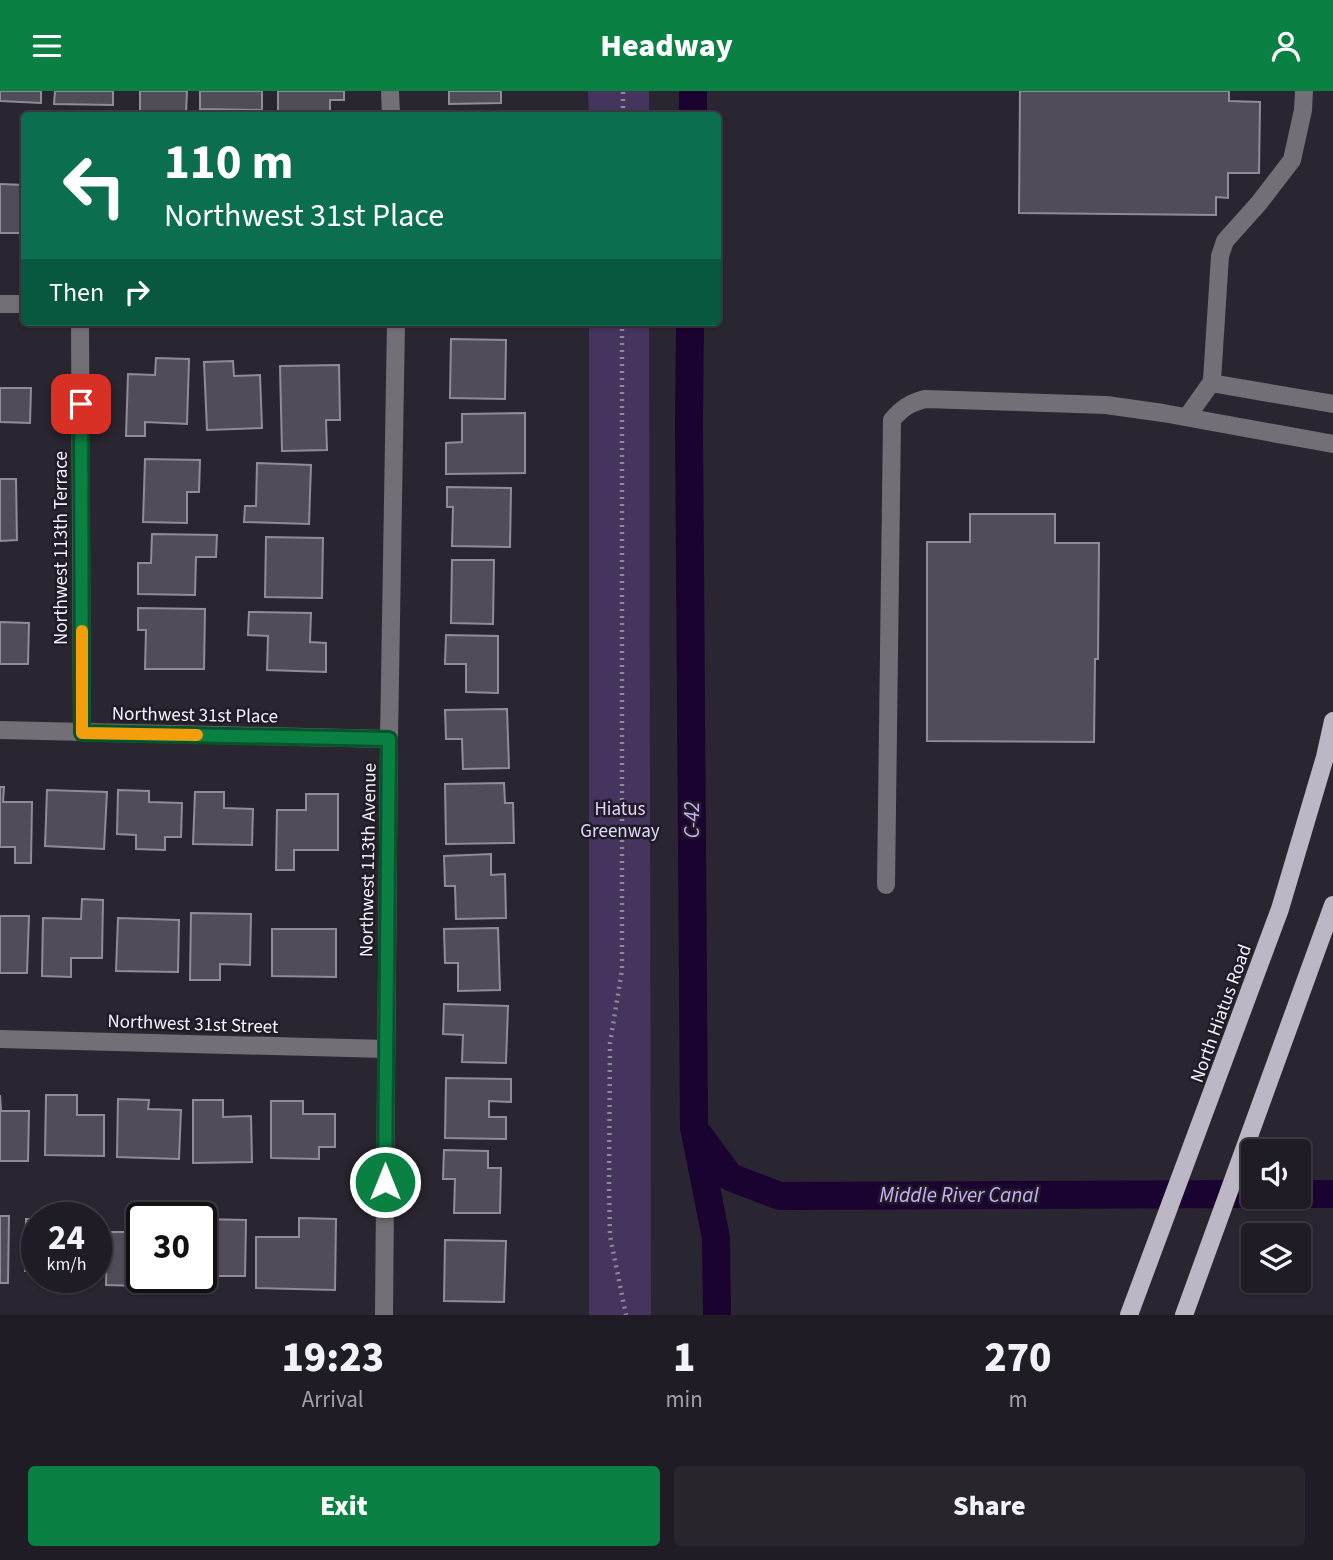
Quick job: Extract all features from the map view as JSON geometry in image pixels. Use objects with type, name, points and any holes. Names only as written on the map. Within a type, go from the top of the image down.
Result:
[{"type":"main road","name":"North Hiatus Road","points":[[1129,1315],[1280,909],[1333,721]]},
{"type":"main road","points":[[1184,1315],[1333,905]]},
{"type":"street","points":[[390,91],[391,112]]},
{"type":"street","points":[[1187,417],[1211,383],[1220,256],[1225,241],[1259,203],[1292,159],[1303,110],[1304,91]]},
{"type":"street","points":[[0,304],[21,304]]},
{"type":"street","name":"Northwest 113th Terrace","points":[[80,326],[82,733]]},
{"type":"street","name":"Northwest 113th Avenue","points":[[384,1315],[396,326]]},
{"type":"street","points":[[1211,383],[1333,404]]},
{"type":"street","points":[[886,885],[892,420],[901,409],[925,398],[1106,405],[1333,444]]},
{"type":"street","name":"Northwest 31st Place","points":[[0,730],[389,739]]},
{"type":"street","name":"Northwest 31st Street","points":[[0,1039],[386,1049]]},
{"type":"path","points":[[623,91],[623,112]]},
{"type":"path","points":[[622,326],[622,970],[610,1043],[609,1185],[610,1236],[626,1315]]},
{"type":"green space","points":[[588,91],[649,91],[649,112],[589,112]]},
{"type":"green space","name":"Hiatus Greenway","points":[[589,326],[649,326],[651,1315],[589,1315]]},
{"type":"building","points":[[0,91],[41,91],[41,103],[0,101]]},
{"type":"building","points":[[55,91],[113,91],[113,105],[54,104]]},
{"type":"building","points":[[140,91],[187,91],[186,112],[140,112]]},
{"type":"building","points":[[200,91],[262,91],[262,110],[200,109]]},
{"type":"building","points":[[278,91],[344,91],[344,100],[330,100],[330,112],[278,112]]},
{"type":"building","points":[[449,91],[501,91],[501,103],[449,104]]},
{"type":"building","points":[[1020,91],[1229,91],[1229,101],[1260,102],[1259,173],[1228,173],[1228,198],[1216,197],[1216,215],[1019,213]]},
{"type":"building","points":[[0,184],[21,185],[21,233],[0,233]]},
{"type":"building","points":[[451,339],[506,340],[505,399],[450,398]]},
{"type":"building","points":[[156,358],[189,359],[187,424],[145,422],[145,436],[126,436],[128,374],[155,375]]},
{"type":"building","points":[[233,361],[234,376],[260,375],[262,428],[207,430],[204,362]]},
{"type":"building","points":[[339,365],[340,420],[326,420],[327,450],[282,451],[280,366]]},
{"type":"building","points":[[0,388],[31,388],[30,423],[0,422]]},
{"type":"building","points":[[525,413],[525,473],[446,474],[446,443],[462,442],[462,414]]},
{"type":"building","points":[[145,459],[200,460],[199,492],[187,492],[187,523],[143,522]]},
{"type":"building","points":[[257,463],[311,465],[309,524],[244,522],[245,506],[256,506]]},
{"type":"building","points":[[0,479],[16,479],[17,540],[0,541]]},
{"type":"building","points":[[447,487],[511,488],[510,547],[452,546],[453,507],[447,507]]},
{"type":"building","points":[[970,514],[1055,514],[1055,543],[1099,543],[1094,742],[927,741],[927,542],[970,542]]},
{"type":"building","points":[[152,534],[217,535],[216,557],[196,557],[195,595],[138,594],[138,563],[151,563]]},
{"type":"building","points":[[266,537],[323,538],[322,598],[265,597]]},
{"type":"building","points":[[452,560],[494,560],[493,624],[451,623]]},
{"type":"building","points":[[138,608],[205,609],[204,669],[145,669],[146,630],[138,630]]},
{"type":"building","points":[[249,612],[311,613],[310,642],[326,643],[326,672],[267,670],[268,636],[248,635]]},
{"type":"building","points":[[0,622],[29,623],[28,664],[0,664]]},
{"type":"building","points":[[446,635],[498,636],[498,693],[466,692],[466,664],[445,664]]},
{"type":"building","points":[[507,709],[509,768],[463,769],[462,739],[446,739],[445,710]]},
{"type":"building","points":[[504,783],[505,803],[513,803],[514,843],[446,844],[445,784]]},
{"type":"building","points":[[0,787],[4,787],[3,802],[32,802],[31,863],[15,863],[15,847],[0,847]]},
{"type":"building","points":[[47,790],[107,792],[104,849],[45,846]]},
{"type":"building","points":[[118,790],[149,791],[149,802],[182,803],[181,837],[165,837],[165,850],[136,849],[136,835],[117,834]]},
{"type":"building","points":[[195,792],[224,792],[224,808],[253,809],[252,845],[193,844]]},
{"type":"building","points":[[306,794],[338,794],[338,850],[294,850],[294,870],[276,870],[277,810],[306,810]]},
{"type":"building","points":[[491,854],[491,875],[505,874],[506,918],[456,919],[455,886],[445,886],[444,856]]},
{"type":"building","points":[[82,899],[103,900],[102,958],[71,958],[71,977],[42,976],[43,918],[81,919]]},
{"type":"building","points":[[191,913],[251,914],[250,965],[220,964],[220,980],[190,980]]},
{"type":"building","points":[[0,916],[29,916],[27,973],[0,973]]},
{"type":"building","points":[[118,918],[179,920],[178,972],[116,971]]},
{"type":"building","points":[[498,928],[500,990],[458,991],[458,963],[445,963],[444,929]]},
{"type":"building","points":[[272,929],[336,929],[336,977],[272,976]]},
{"type":"building","points":[[444,1004],[508,1006],[506,1063],[462,1062],[463,1035],[443,1034]]},
{"type":"building","points":[[446,1078],[511,1079],[511,1102],[489,1101],[489,1117],[506,1117],[506,1139],[445,1138]]},
{"type":"building","points":[[0,1095],[1,1111],[29,1111],[28,1161],[0,1161]]},
{"type":"building","points":[[46,1095],[77,1095],[77,1115],[104,1115],[104,1156],[45,1155]]},
{"type":"building","points":[[118,1099],[149,1100],[148,1109],[181,1110],[179,1159],[117,1157]]},
{"type":"building","points":[[193,1100],[223,1100],[223,1117],[251,1116],[252,1162],[193,1163]]},
{"type":"building","points":[[271,1101],[303,1101],[303,1114],[335,1114],[335,1147],[319,1147],[319,1159],[271,1158]]},
{"type":"building","points":[[444,1150],[488,1151],[488,1168],[501,1168],[500,1213],[454,1213],[455,1179],[443,1179]]},
{"type":"building","points":[[0,1216],[9,1216],[8,1283],[0,1283]]},
{"type":"building","points":[[299,1218],[336,1219],[335,1290],[256,1288],[256,1237],[299,1237]]},
{"type":"building","points":[[217,1219],[246,1220],[245,1276],[217,1276]]},
{"type":"building","points":[[112,1232],[126,1232],[126,1286],[112,1285]]},
{"type":"building","points":[[445,1240],[506,1241],[504,1302],[444,1301]]},
{"type":"waterway","name":"C-42","points":[[693,91],[693,112]]},
{"type":"waterway","name":"C-42","points":[[690,326],[694,1127],[716,1238],[717,1315]]},
{"type":"waterway","name":"Middle River Canal","points":[[699,1135],[730,1177],[780,1196],[1241,1194]]},
{"type":"waterway","name":"Middle River Canal","points":[[1311,1194],[1333,1194]]},
{"type":"slow traffic","points":[[82,631],[82,733],[197,735]]},
{"type":"route","points":[[81,404],[82,733],[389,739],[385,1182]]}]
